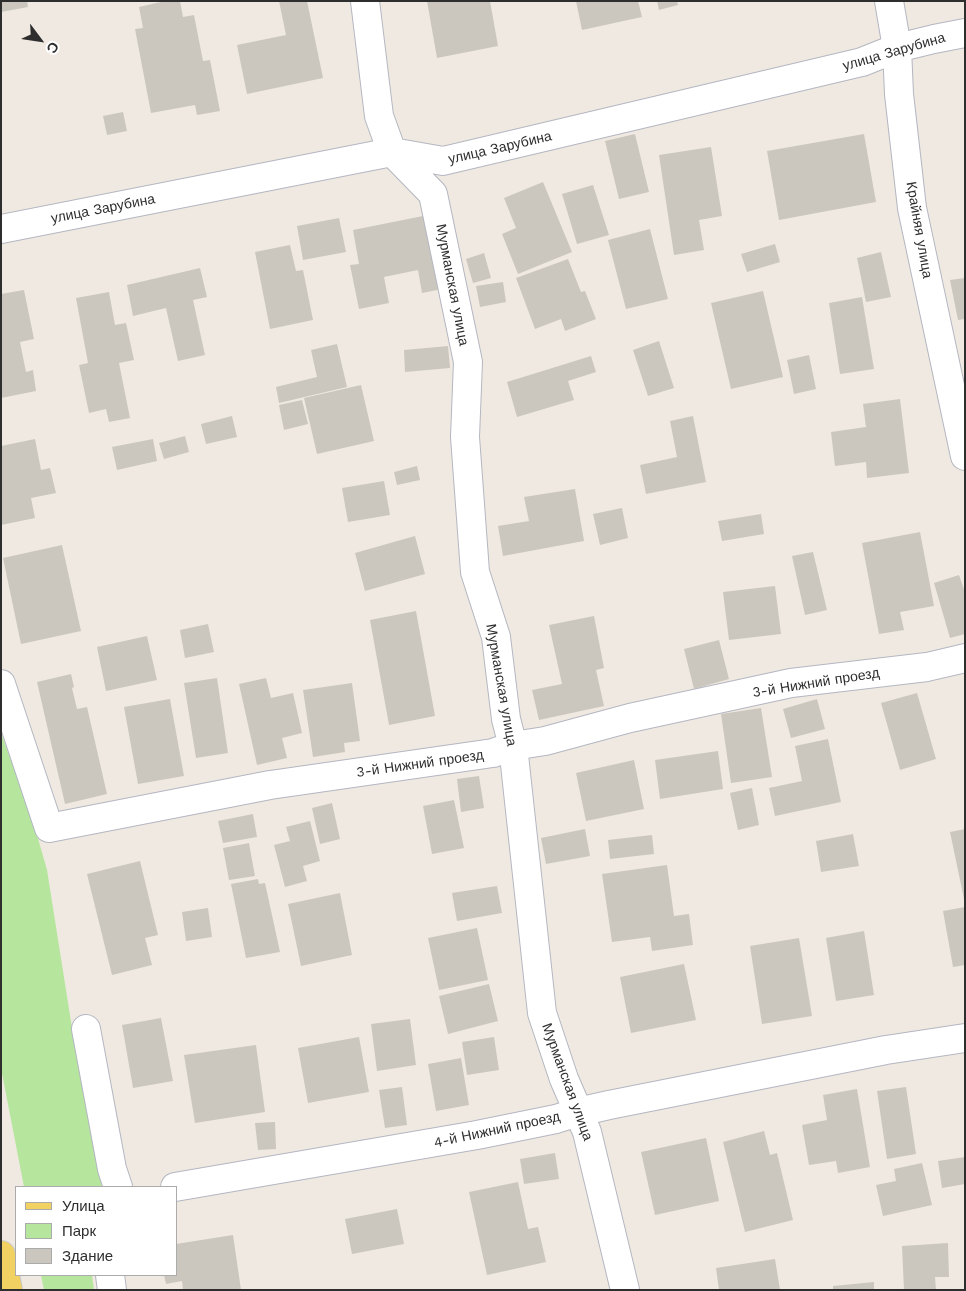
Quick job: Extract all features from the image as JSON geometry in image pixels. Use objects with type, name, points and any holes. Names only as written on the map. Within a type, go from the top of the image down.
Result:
[{"type":"main road","points":[[1,1255],[8,1290]]},
{"type":"street","name":"Мурманская улица","points":[[365,1],[379,116],[392,152],[433,194],[468,362],[465,437],[475,572],[496,638],[506,719],[513,746],[542,1012],[564,1079],[587,1132],[625,1290]]},
{"type":"street","name":"Крайняя улица","points":[[889,1],[897,48],[899,94],[912,208],[965,456]]},
{"type":"street","name":"улица Зарубина","points":[[1,229],[392,152],[443,161],[862,62],[897,48],[965,33]]},
{"type":"street","name":"3-й Нижний проезд","points":[[1,684],[49,828],[270,785],[493,753],[513,746],[545,741],[630,718],[791,683],[927,667],[965,658]]},
{"type":"street","points":[[86,1029],[112,1169],[118,1186]]},
{"type":"street","name":"4-й Нижний проезд","points":[[178,1186],[478,1135],[556,1119],[578,1112],[886,1050],[965,1038]]},
{"type":"street","points":[[110,1276],[112,1290]]},
{"type":"green space","points":[[1,733],[31,814],[47,870],[72,1028],[102,1186],[24,1186],[1,1068]]},
{"type":"green space","points":[[41,1276],[92,1276],[94,1290],[44,1290]]},
{"type":"building","points":[[1,1],[27,1],[28,7],[1,12]]},
{"type":"building","points":[[165,1],[180,1],[183,17],[194,15],[203,61],[210,60],[220,111],[197,115],[195,105],[151,113],[135,29],[143,28],[139,7]]},
{"type":"building","points":[[279,1],[307,1],[323,78],[247,94],[237,45],[286,35]]},
{"type":"building","points":[[427,1],[490,1],[498,46],[437,58]]},
{"type":"building","points":[[576,1],[638,1],[642,17],[582,30]]},
{"type":"building","points":[[657,1],[677,1],[678,5],[659,10]]},
{"type":"building","points":[[123,112],[127,131],[107,135],[103,116]]},
{"type":"building","points":[[635,134],[649,192],[619,199],[605,141]]},
{"type":"building","points":[[864,134],[876,202],[779,220],[767,151]]},
{"type":"building","points":[[711,147],[722,216],[699,220],[704,250],[674,255],[659,155]]},
{"type":"building","points":[[543,182],[572,252],[518,274],[502,234],[516,228],[504,198]]},
{"type":"building","points":[[593,185],[609,235],[577,244],[562,194]]},
{"type":"building","points":[[428,215],[442,289],[422,293],[418,270],[384,277],[389,303],[359,309],[350,265],[359,264],[353,230]]},
{"type":"building","points":[[339,218],[346,252],[303,260],[297,226]]},
{"type":"building","points":[[650,229],[668,299],[626,309],[608,240]]},
{"type":"building","points":[[775,244],[780,262],[747,272],[741,254]]},
{"type":"building","points":[[290,245],[296,271],[303,270],[313,320],[270,329],[255,252]]},
{"type":"building","points":[[881,252],[891,297],[866,302],[857,258]]},
{"type":"building","points":[[484,253],[491,278],[473,283],[466,259]]},
{"type":"building","points":[[568,259],[581,292],[585,291],[596,319],[565,331],[561,319],[535,329],[516,278]]},
{"type":"building","points":[[200,268],[207,297],[193,300],[205,355],[178,361],[166,308],[133,316],[127,285]]},
{"type":"building","points":[[965,278],[965,319],[958,320],[950,280]]},
{"type":"building","points":[[503,282],[506,302],[480,307],[476,286]]},
{"type":"building","points":[[24,290],[34,339],[20,342],[26,372],[33,370],[36,391],[1,398],[1,294]]},
{"type":"building","points":[[763,291],[783,377],[731,389],[711,303]]},
{"type":"building","points":[[109,292],[115,325],[126,323],[134,360],[119,363],[130,418],[109,422],[106,409],[89,413],[79,365],[88,363],[76,298]]},
{"type":"building","points":[[862,297],[874,369],[840,374],[829,303]]},
{"type":"building","points":[[659,341],[674,388],[648,396],[633,350]]},
{"type":"building","points":[[337,344],[347,387],[279,403],[276,387],[317,377],[311,350]]},
{"type":"building","points":[[448,346],[450,368],[405,372],[404,350]]},
{"type":"building","points":[[809,355],[816,389],[794,394],[787,360]]},
{"type":"building","points":[[591,356],[596,372],[568,381],[574,400],[517,417],[507,382]]},
{"type":"building","points":[[361,385],[374,441],[317,454],[304,398]]},
{"type":"building","points":[[900,399],[909,473],[867,478],[866,462],[835,466],[831,432],[866,427],[863,404]]},
{"type":"building","points":[[302,400],[308,424],[284,430],[279,405]]},
{"type":"building","points":[[232,416],[237,437],[206,444],[201,424]]},
{"type":"building","points":[[693,416],[706,482],[646,494],[640,465],[677,457],[670,421]]},
{"type":"building","points":[[185,436],[189,452],[164,459],[159,443]]},
{"type":"building","points":[[35,439],[41,470],[50,468],[56,493],[31,498],[35,518],[1,525],[1,446]]},
{"type":"building","points":[[153,439],[157,461],[117,470],[112,447]]},
{"type":"building","points":[[417,466],[420,480],[397,485],[394,472]]},
{"type":"building","points":[[384,481],[390,515],[348,522],[342,488]]},
{"type":"building","points":[[575,489],[584,541],[503,556],[498,526],[529,521],[524,497]]},
{"type":"building","points":[[622,508],[628,538],[600,545],[593,514]]},
{"type":"building","points":[[761,514],[764,534],[722,541],[718,521]]},
{"type":"building","points":[[920,532],[934,606],[900,612],[904,630],[879,634],[862,543]]},
{"type":"building","points":[[415,536],[425,574],[365,591],[355,553]]},
{"type":"building","points":[[62,545],[81,631],[21,644],[3,558]]},
{"type":"building","points":[[813,552],[827,610],[805,615],[792,556]]},
{"type":"building","points":[[959,575],[965,592],[965,634],[950,638],[934,583]]},
{"type":"building","points":[[775,586],[781,634],[729,640],[723,592]]},
{"type":"building","points":[[416,611],[435,716],[389,725],[370,620]]},
{"type":"building","points":[[594,616],[604,668],[596,670],[604,706],[539,720],[532,690],[562,684],[549,625]]},
{"type":"building","points":[[208,624],[214,652],[185,658],[180,630]]},
{"type":"building","points":[[147,636],[157,680],[106,691],[97,647]]},
{"type":"building","points":[[719,640],[729,679],[694,689],[684,649]]},
{"type":"building","points":[[71,674],[77,709],[87,707],[107,794],[65,804],[37,682]]},
{"type":"building","points":[[217,678],[228,753],[196,758],[184,683]]},
{"type":"building","points":[[266,678],[271,698],[293,693],[302,733],[282,738],[287,758],[257,765],[239,684]]},
{"type":"building","points":[[352,683],[360,741],[344,743],[345,752],[313,757],[303,690]]},
{"type":"building","points":[[917,693],[936,759],[900,770],[881,703]]},
{"type":"building","points":[[170,699],[184,776],[138,784],[124,707]]},
{"type":"building","points":[[817,699],[825,729],[791,738],[783,709]]},
{"type":"building","points":[[761,708],[772,777],[731,783],[721,714]]},
{"type":"building","points":[[828,739],[841,802],[775,816],[769,788],[802,781],[795,746]]},
{"type":"building","points":[[718,751],[723,789],[660,799],[655,760]]},
{"type":"building","points":[[634,760],[644,809],[586,821],[576,773]]},
{"type":"building","points":[[479,776],[484,808],[461,812],[457,779]]},
{"type":"building","points":[[752,788],[759,825],[738,830],[730,793]]},
{"type":"building","points":[[454,800],[464,848],[432,854],[423,806]]},
{"type":"building","points":[[332,803],[340,839],[320,844],[312,808]]},
{"type":"building","points":[[253,814],[257,837],[223,843],[218,821]]},
{"type":"building","points":[[310,821],[320,861],[303,866],[307,881],[285,887],[274,845],[290,841],[286,827]]},
{"type":"building","points":[[585,829],[590,856],[546,864],[541,838]]},
{"type":"building","points":[[965,829],[965,899],[964,899],[950,832]]},
{"type":"building","points":[[853,834],[859,866],[821,872],[816,841]]},
{"type":"building","points":[[652,835],[654,854],[610,859],[608,840]]},
{"type":"building","points":[[249,843],[255,876],[229,880],[223,848]]},
{"type":"building","points":[[140,861],[158,935],[145,938],[152,965],[112,975],[87,874]]},
{"type":"building","points":[[667,865],[674,916],[689,914],[693,945],[652,951],[650,937],[612,942],[602,874]]},
{"type":"building","points":[[258,879],[259,884],[265,883],[280,952],[246,958],[231,884]]},
{"type":"building","points":[[497,886],[502,913],[457,921],[452,893]]},
{"type":"building","points":[[340,893],[352,955],[301,966],[288,904]]},
{"type":"building","points":[[965,907],[965,965],[953,967],[943,911]]},
{"type":"building","points":[[208,908],[212,937],[186,941],[182,912]]},
{"type":"building","points":[[477,928],[488,980],[439,990],[428,938]]},
{"type":"building","points":[[864,931],[874,995],[836,1001],[826,938]]},
{"type":"building","points":[[799,938],[812,1016],[762,1024],[750,946]]},
{"type":"building","points":[[684,964],[696,1020],[631,1033],[620,977]]},
{"type":"building","points":[[489,984],[498,1021],[448,1034],[439,996]]},
{"type":"building","points":[[161,1018],[173,1081],[133,1088],[122,1025]]},
{"type":"building","points":[[410,1019],[416,1065],[377,1071],[371,1024]]},
{"type":"building","points":[[359,1037],[369,1092],[308,1103],[298,1048]]},
{"type":"building","points":[[494,1037],[499,1070],[467,1075],[462,1042]]},
{"type":"building","points":[[256,1045],[265,1112],[195,1123],[184,1055]]},
{"type":"building","points":[[461,1058],[469,1105],[436,1111],[428,1064]]},
{"type":"building","points":[[402,1087],[407,1125],[385,1128],[379,1090]]},
{"type":"building","points":[[906,1087],[916,1154],[887,1159],[877,1091]]},
{"type":"building","points":[[857,1089],[870,1167],[838,1173],[836,1161],[809,1165],[802,1125],[827,1120],[823,1095]]},
{"type":"building","points":[[275,1122],[276,1149],[258,1150],[255,1123]]},
{"type":"building","points":[[764,1131],[770,1155],[777,1153],[793,1220],[745,1232],[723,1142]]},
{"type":"building","points":[[706,1138],[719,1201],[655,1215],[641,1152]]},
{"type":"building","points":[[555,1153],[559,1179],[524,1184],[520,1159]]},
{"type":"building","points":[[965,1157],[965,1184],[942,1188],[938,1161]]},
{"type":"building","points":[[922,1163],[932,1205],[883,1216],[876,1185],[896,1181],[894,1169]]},
{"type":"building","points":[[518,1182],[528,1229],[538,1227],[546,1262],[487,1275],[469,1192]]},
{"type":"building","points":[[397,1209],[404,1244],[352,1254],[345,1219]]},
{"type":"building","points":[[233,1235],[241,1290],[183,1290],[182,1281],[166,1284],[164,1276],[178,1276],[178,1244]]},
{"type":"building","points":[[948,1243],[949,1277],[935,1277],[936,1290],[904,1290],[902,1246]]},
{"type":"building","points":[[775,1259],[780,1290],[719,1290],[716,1268]]},
{"type":"building","points":[[874,1282],[874,1290],[833,1290],[833,1286]]}]
